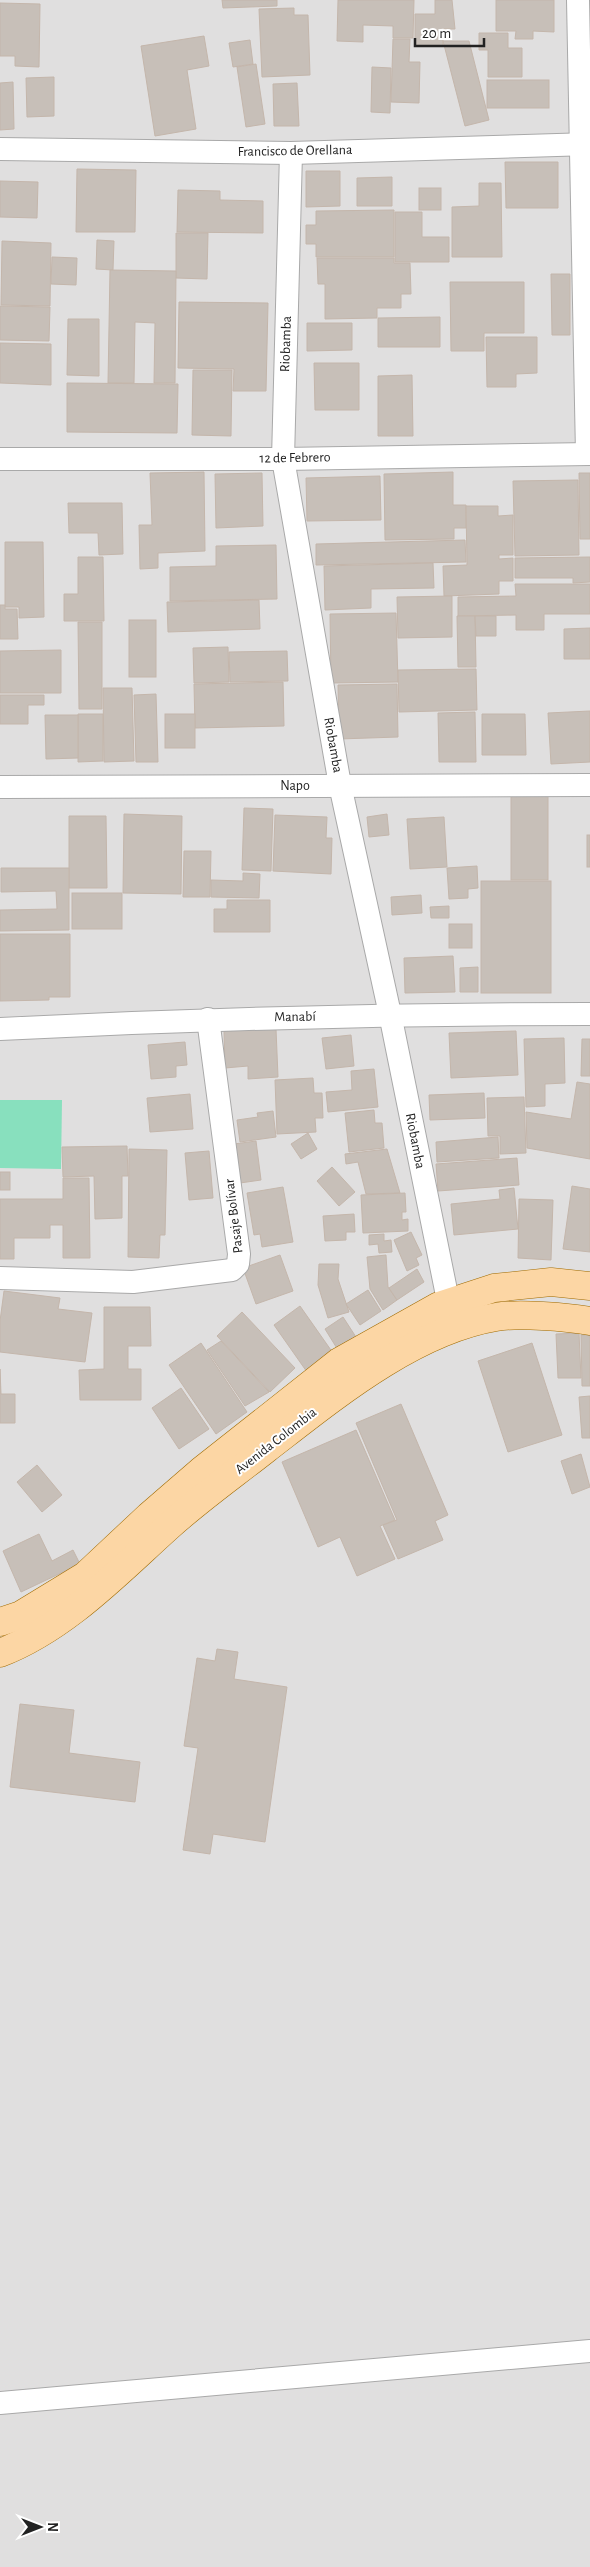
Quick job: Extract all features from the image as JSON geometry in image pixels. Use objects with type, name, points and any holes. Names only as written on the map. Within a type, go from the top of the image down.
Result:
[{"type":"main road","name":"Avenida Colombia","points":[[0,1653],[61,1620],[184,1512],[351,1383],[426,1341],[452,1316],[494,1288],[551,1282],[590,1286]]},
{"type":"main road","name":"Avenida Colombia","points":[[0,1622],[21,1615],[85,1576],[149,1516],[201,1471],[339,1362],[439,1306],[452,1316],[571,1318],[590,1321]]},
{"type":"street","points":[[578,0],[586,144],[588,454]]},
{"type":"street","name":"Francisco de Orellana","points":[[0,149],[291,153],[586,144]]},
{"type":"street","name":"Riobamba","points":[[291,153],[283,458],[340,785],[390,1014],[426,1197],[452,1316]]},
{"type":"street","name":"12 de Febrero","points":[[0,459],[588,454]]},
{"type":"street","name":"Napo","points":[[0,788],[590,785]]},
{"type":"street","name":"Manabí","points":[[0,1028],[208,1019],[390,1014],[590,1014]]},
{"type":"street","name":"Pasaje Bolívar","points":[[0,1278],[133,1282],[232,1270],[238,1264],[239,1254],[208,1019]]},
{"type":"street","points":[[0,2403],[590,2351]]},
{"type":"shaded area","points":[[0,0],[590,0],[590,2567],[0,2567]]},
{"type":"green space","points":[[0,1100],[62,1100],[61,1169],[0,1168]]},
{"type":"building","points":[[222,0],[277,0],[277,6],[223,8]]},
{"type":"building","points":[[338,0],[414,0],[413,38],[393,38],[393,26],[363,25],[363,42],[337,41]]},
{"type":"building","points":[[435,0],[452,0],[455,29],[443,29],[443,46],[415,46],[415,14],[435,14]]},
{"type":"building","points":[[496,0],[554,0],[554,32],[533,31],[533,39],[515,39],[516,31],[496,31]]},
{"type":"building","points":[[0,3],[40,4],[39,67],[15,66],[15,56],[0,56]]},
{"type":"building","points":[[294,8],[294,15],[308,15],[310,75],[262,77],[259,9]]},
{"type":"building","points":[[479,33],[508,33],[508,48],[522,48],[522,77],[488,77],[488,50],[479,50]]},
{"type":"building","points":[[204,36],[209,66],[187,70],[196,129],[155,136],[141,46]]},
{"type":"building","points":[[393,39],[410,39],[409,62],[420,62],[419,103],[391,102]]},
{"type":"building","points":[[250,40],[253,64],[233,67],[229,43]]},
{"type":"building","points":[[443,41],[469,41],[489,120],[465,126]]},
{"type":"building","points":[[256,64],[265,124],[246,127],[237,67]]},
{"type":"building","points":[[372,67],[391,68],[390,113],[371,112]]},
{"type":"building","points":[[54,77],[54,116],[27,117],[26,78]]},
{"type":"building","points":[[487,80],[549,80],[549,108],[487,108]]},
{"type":"building","points":[[13,82],[14,129],[0,130],[0,83]]},
{"type":"building","points":[[297,83],[299,126],[274,126],[273,84]]},
{"type":"building","points":[[505,162],[558,162],[558,208],[506,208]]},
{"type":"building","points":[[77,169],[136,170],[135,232],[76,232]]},
{"type":"building","points":[[306,171],[340,171],[340,206],[306,207]]},
{"type":"building","points":[[392,177],[392,206],[357,206],[357,178]]},
{"type":"building","points":[[0,181],[38,182],[37,218],[0,217]]},
{"type":"building","points":[[479,183],[501,183],[502,257],[452,257],[452,207],[479,206]]},
{"type":"building","points":[[419,188],[441,188],[441,210],[419,210]]},
{"type":"building","points":[[178,190],[220,191],[220,200],[263,201],[263,233],[177,232]]},
{"type":"building","points":[[394,210],[394,257],[316,257],[316,244],[306,244],[306,225],[316,225],[316,211]]},
{"type":"building","points":[[395,212],[422,212],[422,237],[449,237],[449,262],[395,262]]},
{"type":"building","points":[[176,233],[208,233],[207,279],[176,278]]},
{"type":"building","points":[[97,240],[114,241],[113,270],[96,269]]},
{"type":"building","points":[[2,241],[51,243],[50,306],[1,305]]},
{"type":"building","points":[[52,257],[77,258],[76,285],[51,284]]},
{"type":"building","points":[[317,258],[394,258],[394,263],[410,263],[411,294],[401,294],[401,308],[377,308],[377,318],[325,319],[325,284],[318,284]]},
{"type":"building","points":[[110,270],[176,271],[175,383],[154,383],[155,323],[135,322],[134,383],[108,383]]},
{"type":"building","points":[[551,274],[570,274],[570,335],[552,335]]},
{"type":"building","points":[[450,282],[524,282],[524,333],[484,333],[484,351],[451,351]]},
{"type":"building","points":[[179,302],[268,303],[266,391],[233,391],[234,369],[178,368]]},
{"type":"building","points":[[0,306],[50,307],[49,341],[0,340]]},
{"type":"building","points":[[440,317],[440,347],[378,347],[378,318]]},
{"type":"building","points":[[68,319],[99,319],[99,376],[67,375]]},
{"type":"building","points":[[307,323],[352,323],[352,350],[307,351]]},
{"type":"building","points":[[486,337],[537,337],[537,373],[516,374],[516,387],[487,387]]},
{"type":"building","points":[[0,343],[51,344],[51,385],[0,383]]},
{"type":"building","points":[[314,363],[359,363],[359,410],[315,410]]},
{"type":"building","points":[[193,370],[232,370],[231,436],[192,435]]},
{"type":"building","points":[[412,375],[413,436],[378,436],[378,376]]},
{"type":"building","points":[[67,383],[178,384],[177,433],[67,432]]},
{"type":"building","points":[[204,472],[205,551],[158,553],[158,568],[140,569],[139,525],[152,525],[150,473]]},
{"type":"building","points":[[453,472],[453,505],[466,505],[466,528],[454,528],[454,539],[385,540],[384,474]]},
{"type":"building","points":[[262,473],[263,526],[216,528],[215,474]]},
{"type":"building","points":[[579,473],[590,473],[590,539],[580,539]]},
{"type":"building","points":[[380,476],[381,520],[307,521],[306,478]]},
{"type":"building","points":[[578,480],[579,555],[515,556],[513,481]]},
{"type":"building","points":[[68,503],[122,503],[123,554],[99,555],[98,533],[69,533]]},
{"type":"building","points":[[466,506],[498,506],[498,516],[513,515],[513,555],[499,555],[499,559],[513,558],[513,581],[499,581],[499,594],[444,596],[443,566],[467,565]]},
{"type":"building","points":[[465,540],[466,562],[316,565],[316,544]]},
{"type":"building","points":[[5,542],[43,542],[44,617],[19,618],[19,607],[5,607]]},
{"type":"building","points":[[276,545],[277,599],[170,601],[170,567],[216,566],[216,546]]},
{"type":"building","points":[[78,557],[103,557],[104,621],[64,621],[64,594],[78,594]]},
{"type":"building","points":[[590,557],[590,582],[573,583],[573,578],[515,578],[515,558]]},
{"type":"building","points":[[433,563],[434,588],[371,589],[371,608],[325,610],[324,566]]},
{"type":"building","points":[[515,584],[590,584],[590,614],[544,614],[544,630],[516,630],[516,615],[458,616],[458,597],[516,596]]},
{"type":"building","points":[[452,596],[452,637],[398,638],[397,597]]},
{"type":"building","points":[[259,600],[260,629],[168,632],[167,602]]},
{"type":"building","points":[[0,605],[5,605],[5,609],[17,609],[18,639],[0,639]]},
{"type":"building","points":[[396,613],[398,682],[331,683],[330,614]]},
{"type":"building","points":[[457,616],[475,616],[476,667],[458,667]]},
{"type":"building","points":[[475,616],[496,616],[496,636],[476,636]]},
{"type":"building","points":[[129,620],[156,620],[156,677],[129,677]]},
{"type":"building","points":[[78,622],[102,622],[102,709],[79,709]]},
{"type":"building","points":[[590,628],[590,659],[564,659],[564,629]]},
{"type":"building","points":[[228,647],[229,682],[194,683],[193,648]]},
{"type":"building","points":[[61,650],[61,693],[0,693],[0,651]]},
{"type":"building","points":[[287,651],[288,681],[230,682],[229,652]]},
{"type":"building","points":[[476,669],[477,710],[399,712],[398,670]]},
{"type":"building","points":[[283,682],[284,726],[195,728],[194,684]]},
{"type":"building","points":[[397,684],[398,737],[339,739],[338,685]]},
{"type":"building","points":[[103,688],[132,688],[134,761],[104,762]]},
{"type":"building","points":[[156,694],[158,762],[136,762],[134,695]]},
{"type":"building","points":[[0,695],[44,695],[44,705],[28,705],[28,724],[0,724]]},
{"type":"building","points":[[590,711],[590,762],[551,764],[548,713]]},
{"type":"building","points":[[475,712],[476,762],[439,762],[438,713]]},
{"type":"building","points":[[78,714],[103,714],[103,761],[78,762]]},
{"type":"building","points":[[165,714],[195,714],[195,748],[165,748]]},
{"type":"building","points":[[482,714],[525,714],[526,755],[482,755]]},
{"type":"building","points":[[45,715],[78,715],[78,758],[46,759]]},
{"type":"building","points":[[511,794],[548,794],[548,880],[511,880]]},
{"type":"building","points":[[244,808],[273,809],[271,871],[242,870]]},
{"type":"building","points":[[124,814],[182,816],[181,894],[123,893]]},
{"type":"building","points":[[387,814],[389,835],[369,837],[367,817]]},
{"type":"building","points":[[275,815],[327,817],[326,838],[332,838],[331,874],[273,871]]},
{"type":"building","points":[[69,816],[106,816],[107,888],[69,888]]},
{"type":"building","points":[[444,817],[447,867],[410,869],[407,819]]},
{"type":"building","points":[[587,835],[590,835],[590,867],[587,867]]},
{"type":"building","points":[[184,851],[211,851],[210,897],[183,897]]},
{"type":"building","points":[[477,866],[478,888],[468,889],[468,898],[449,899],[447,868]]},
{"type":"building","points":[[1,868],[69,868],[69,930],[0,931],[0,910],[57,909],[56,891],[1,892]]},
{"type":"building","points":[[243,873],[260,874],[259,898],[211,897],[211,880],[243,881]]},
{"type":"building","points":[[481,881],[551,881],[551,993],[481,993]]},
{"type":"building","points":[[72,893],[122,893],[122,929],[72,929]]},
{"type":"building","points":[[421,895],[422,913],[392,915],[391,897]]},
{"type":"building","points":[[227,900],[270,900],[270,932],[214,932],[214,909],[227,909]]},
{"type":"building","points":[[449,906],[449,918],[431,918],[430,907]]},
{"type":"building","points":[[449,924],[472,924],[472,948],[449,948]]},
{"type":"building","points":[[0,934],[70,934],[70,997],[49,997],[49,1000],[0,1001]]},
{"type":"building","points":[[453,956],[455,992],[405,993],[404,958]]},
{"type":"building","points":[[478,967],[478,992],[460,992],[460,968]]},
{"type":"building","points":[[276,1029],[278,1077],[248,1079],[248,1066],[225,1068],[224,1031]]},
{"type":"building","points":[[516,1031],[518,1075],[451,1078],[449,1033]]},
{"type":"building","points":[[351,1035],[354,1066],[326,1069],[322,1038]]},
{"type":"building","points":[[564,1038],[565,1083],[545,1084],[545,1106],[526,1107],[524,1039]]},
{"type":"building","points":[[582,1039],[590,1039],[590,1076],[581,1076]]},
{"type":"building","points":[[185,1042],[187,1065],[176,1066],[176,1077],[151,1079],[148,1045]]},
{"type":"building","points":[[374,1069],[378,1107],[328,1112],[326,1092],[352,1090],[351,1071]]},
{"type":"building","points":[[313,1078],[314,1093],[322,1093],[323,1118],[315,1118],[316,1132],[277,1134],[275,1080]]},
{"type":"building","points":[[577,1082],[590,1084],[590,1159],[527,1148],[526,1112],[571,1119]]},
{"type":"building","points":[[484,1093],[485,1118],[430,1120],[429,1095]]},
{"type":"building","points":[[190,1094],[193,1129],[150,1132],[147,1098]]},
{"type":"building","points":[[524,1097],[526,1153],[500,1154],[500,1136],[488,1136],[487,1098]]},
{"type":"building","points":[[374,1110],[375,1123],[382,1123],[384,1148],[349,1152],[345,1113]]},
{"type":"building","points":[[273,1111],[276,1137],[240,1142],[237,1120],[258,1117],[257,1113]]},
{"type":"building","points":[[308,1133],[317,1149],[301,1159],[291,1144]]},
{"type":"building","points":[[498,1137],[499,1158],[437,1162],[436,1142]]},
{"type":"building","points":[[256,1141],[261,1180],[240,1183],[234,1144]]},
{"type":"building","points":[[127,1146],[128,1176],[122,1176],[122,1218],[95,1219],[94,1176],[63,1177],[62,1147]]},
{"type":"building","points":[[129,1149],[167,1150],[165,1235],[160,1235],[159,1258],[128,1257]]},
{"type":"building","points":[[387,1149],[400,1193],[366,1194],[358,1162],[346,1164],[345,1154]]},
{"type":"building","points":[[209,1151],[213,1198],[189,1200],[185,1153]]},
{"type":"building","points":[[517,1158],[519,1185],[438,1191],[436,1164]]},
{"type":"building","points":[[332,1167],[355,1192],[339,1206],[317,1181]]},
{"type":"building","points":[[0,1172],[10,1172],[10,1190],[0,1190]]},
{"type":"building","points":[[63,1178],[89,1178],[90,1258],[63,1258],[63,1225],[50,1225],[50,1238],[14,1238],[14,1259],[0,1259],[0,1199],[63,1199]]},
{"type":"building","points":[[572,1186],[590,1189],[590,1252],[563,1249]]},
{"type":"building","points":[[283,1187],[293,1242],[262,1247],[260,1234],[254,1235],[247,1193]]},
{"type":"building","points":[[514,1188],[518,1229],[454,1235],[451,1204],[500,1199],[499,1190]]},
{"type":"building","points":[[405,1193],[406,1212],[402,1212],[402,1220],[408,1219],[408,1231],[363,1233],[361,1195]]},
{"type":"building","points":[[519,1199],[553,1200],[551,1260],[518,1258]]},
{"type":"building","points":[[354,1214],[355,1232],[346,1232],[346,1240],[325,1241],[323,1216]]},
{"type":"building","points":[[411,1232],[422,1255],[416,1258],[419,1265],[407,1271],[394,1240]]},
{"type":"building","points":[[384,1234],[384,1241],[391,1240],[392,1252],[379,1253],[378,1244],[369,1245],[369,1235]]},
{"type":"building","points":[[280,1255],[293,1291],[256,1304],[243,1268]]},
{"type":"building","points":[[386,1255],[388,1287],[397,1300],[383,1310],[370,1289],[367,1257]]},
{"type":"building","points":[[319,1264],[339,1264],[338,1279],[349,1312],[328,1318],[318,1285]]},
{"type":"building","points":[[417,1269],[424,1282],[397,1300],[389,1288]]},
{"type":"building","points":[[368,1290],[381,1311],[360,1325],[346,1304]]},
{"type":"building","points":[[4,1291],[60,1298],[58,1309],[92,1313],[85,1362],[0,1352],[0,1321]]},
{"type":"building","points":[[300,1306],[333,1353],[307,1372],[274,1325]]},
{"type":"building","points":[[104,1307],[150,1307],[151,1346],[128,1346],[128,1369],[141,1369],[141,1400],[80,1400],[79,1370],[104,1369]]},
{"type":"building","points":[[242,1312],[295,1368],[270,1392],[217,1336]]},
{"type":"building","points":[[343,1317],[356,1337],[338,1350],[325,1329]]},
{"type":"building","points":[[579,1333],[581,1378],[558,1378],[556,1334]]},
{"type":"building","points":[[581,1335],[590,1335],[590,1386],[582,1386]]},
{"type":"building","points":[[221,1341],[269,1392],[245,1406],[207,1350]]},
{"type":"building","points":[[201,1343],[247,1412],[216,1434],[169,1365]]},
{"type":"building","points":[[532,1343],[562,1435],[508,1452],[478,1361]]},
{"type":"building","points":[[0,1369],[1,1394],[15,1394],[15,1423],[0,1423]]},
{"type":"building","points":[[181,1388],[209,1429],[179,1449],[152,1408]]},
{"type":"building","points":[[590,1396],[590,1438],[582,1438],[579,1397]]},
{"type":"building","points":[[401,1404],[448,1515],[435,1521],[443,1540],[398,1559],[383,1525],[397,1520],[356,1423]]},
{"type":"building","points":[[356,1430],[395,1520],[380,1526],[395,1559],[357,1576],[340,1537],[318,1547],[282,1462]]},
{"type":"building","points":[[581,1454],[590,1487],[572,1494],[561,1461]]},
{"type":"building","points":[[37,1465],[62,1495],[42,1512],[17,1482]]},
{"type":"building","points":[[39,1534],[52,1561],[73,1550],[80,1564],[21,1592],[3,1551]]},
{"type":"building","points":[[217,1649],[238,1652],[234,1679],[287,1687],[265,1842],[213,1834],[210,1854],[183,1850],[198,1748],[184,1746],[197,1658],[215,1661]]},
{"type":"building","points":[[20,1704],[74,1710],[69,1753],[140,1762],[135,1802],[10,1787]]}]
